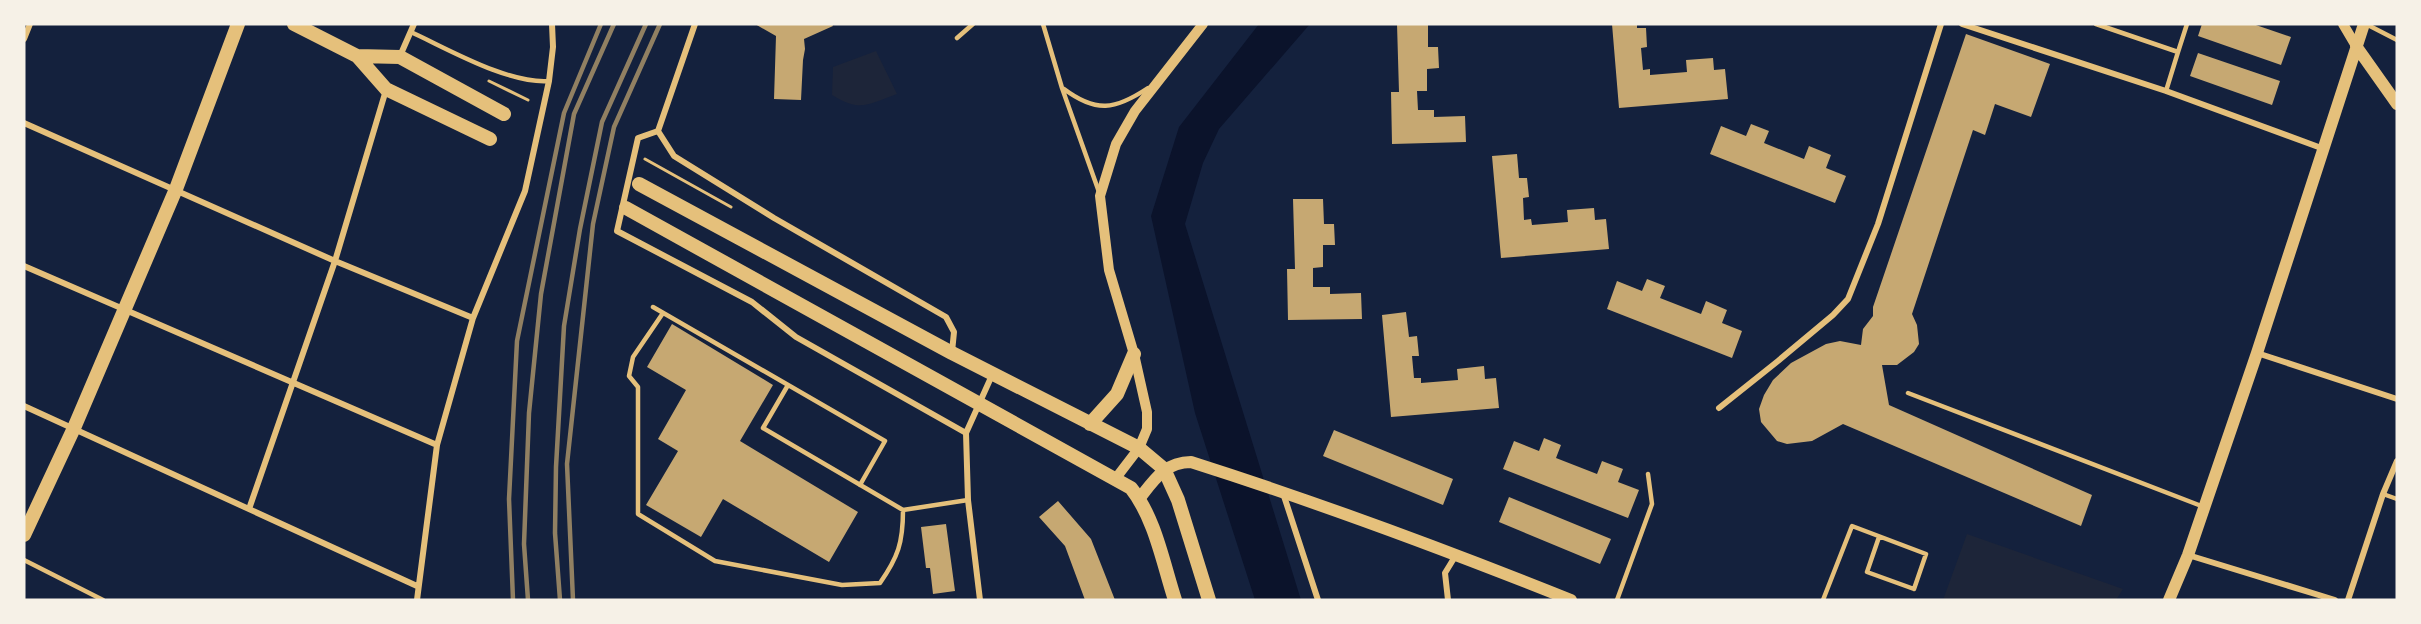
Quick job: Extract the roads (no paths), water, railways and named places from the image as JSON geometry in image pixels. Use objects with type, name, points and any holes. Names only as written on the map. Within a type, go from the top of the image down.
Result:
[{"type":"main road","points":[[24,535],[74,428],[176,189],[238,24]]},
{"type":"main road","points":[[294,24],[357,56],[386,89],[490,139]]},
{"type":"main road","points":[[2169,600],[2188,555],[2257,353],[2365,24]]},
{"type":"main road","points":[[2356,46],[2397,104]]},
{"type":"main road","points":[[357,56],[400,57],[504,114]]},
{"type":"main road","points":[[639,184],[951,353],[1139,448],[1164,469],[1178,500],[1209,600]]},
{"type":"main road","points":[[626,208],[1131,488],[1139,498],[1151,526],[1175,600]]},
{"type":"main road","points":[[1090,424],[1117,394],[1134,354]]},
{"type":"main road","points":[[1139,498],[1164,469],[1179,462],[1200,465],[1283,492],[1571,600]]},
{"type":"street","points":[[24,39],[30,24]]},
{"type":"street","points":[[400,57],[414,24]]},
{"type":"street","points":[[417,600],[437,445],[473,318],[525,191],[549,81],[553,47],[552,24]]},
{"type":"street","points":[[658,131],[695,24]]},
{"type":"street","points":[[1116,478],[1139,448],[1147,429],[1147,412],[1134,354],[1109,270],[1100,196],[1116,144],[1135,111],[1203,24]]},
{"type":"street","points":[[1719,408],[1833,315],[1848,299],[1878,224],[1941,24]]},
{"type":"street","points":[[1962,24],[2166,91],[2325,149]]},
{"type":"street","points":[[2343,24],[2356,46]]},
{"type":"street","points":[[249,509],[336,261],[386,89]]},
{"type":"street","points":[[24,123],[336,261],[473,318]]},
{"type":"street","points":[[658,131],[638,138],[617,231],[752,302],[796,338],[966,433]]},
{"type":"street","points":[[658,131],[674,156],[774,218],[946,316],[954,332],[951,353]]},
{"type":"street","points":[[24,266],[126,308],[437,445]]},
{"type":"street","points":[[2257,353],[2397,399]]},
{"type":"street","points":[[980,600],[968,500],[966,433],[994,373]]},
{"type":"street","points":[[24,406],[417,586]]},
{"type":"street","points":[[2348,600],[2383,494],[2397,461]]},
{"type":"street","points":[[1283,492],[1318,600]]},
{"type":"street","points":[[1448,600],[1445,573],[1456,555]]},
{"type":"street","points":[[2188,555],[2335,600]]},
{"type":"lane","points":[[957,38],[973,24]]},
{"type":"lane","points":[[1043,24],[1062,88],[1100,196]]},
{"type":"lane","points":[[2096,24],[2178,52]]},
{"type":"lane","points":[[2166,91],[2187,24]]},
{"type":"lane","points":[[2365,24],[2397,40]]},
{"type":"lane","points":[[411,32],[487,67],[533,82],[549,81]]},
{"type":"lane","points":[[1062,88],[1081,102],[1102,107],[1128,101],[1158,82]]},
{"type":"lane","points":[[653,307],[885,441],[860,485]]},
{"type":"lane","points":[[663,313],[633,357],[630,376],[638,387],[638,514],[715,561],[842,585],[880,583],[896,561],[903,537],[903,510]]},
{"type":"lane","points":[[788,385],[763,428],[903,510],[968,500]]},
{"type":"lane","points":[[1908,393],[2204,507]]},
{"type":"lane","points":[[1617,600],[1652,504],[1648,474]]},
{"type":"lane","points":[[2383,494],[2397,499]]},
{"type":"lane","points":[[1823,600],[1852,526],[1926,554],[1914,589],[1867,572],[1880,537]]},
{"type":"lane","points":[[24,561],[103,600]]},
{"type":"railway","points":[[513,600],[509,499],[517,341],[564,113],[601,24]]},
{"type":"railway","points":[[528,600],[524,544],[529,413],[541,294],[574,114],[614,24]]},
{"type":"railway","points":[[560,600],[555,533],[556,467],[564,326],[580,229],[602,122],[646,24]]},
{"type":"railway","points":[[573,600],[567,464],[593,224],[614,127],[660,24]]}]
